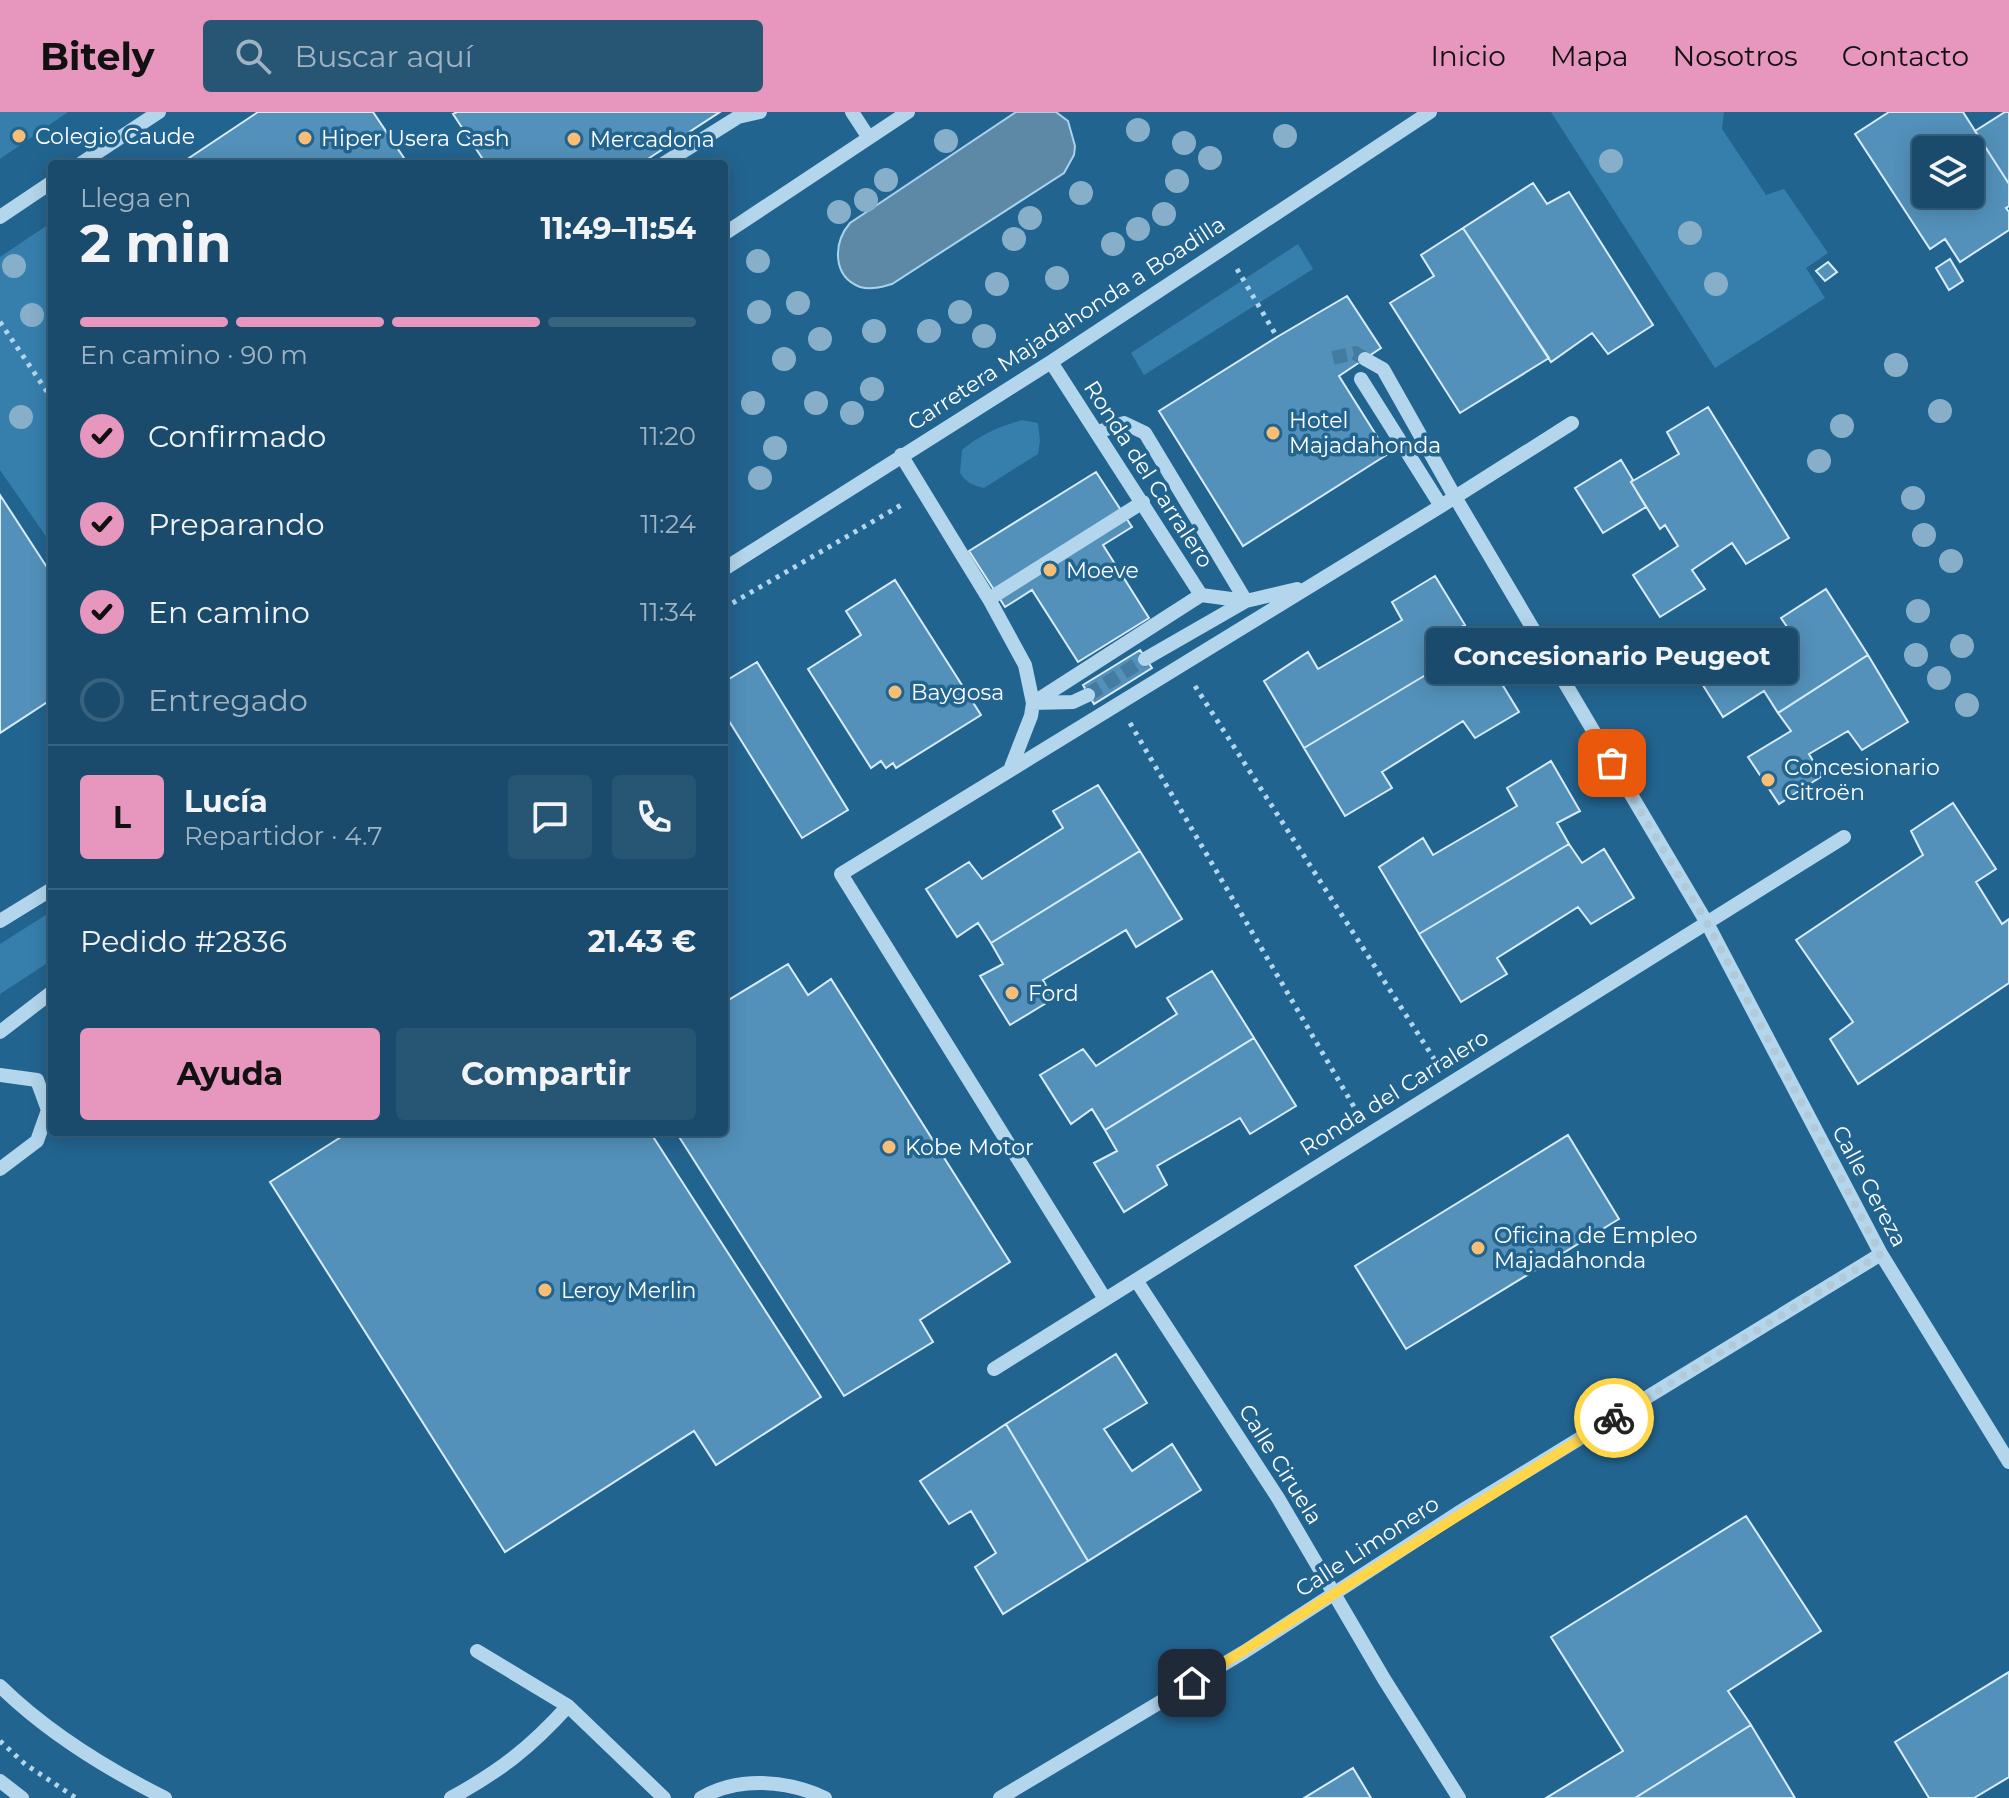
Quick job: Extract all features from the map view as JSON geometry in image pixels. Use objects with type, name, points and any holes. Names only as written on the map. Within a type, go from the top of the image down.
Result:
[{"type":"street","points":[[86,160],[159,112]]},
{"type":"street","points":[[669,160],[738,117],[760,112]]},
{"type":"street","points":[[852,112],[869,138]]},
{"type":"street","points":[[728,231],[908,112]]},
{"type":"street","name":"Carretera Majadahonda a Boadilla","points":[[728,566],[1051,362],[1430,112]]},
{"type":"street","points":[[0,217],[48,187]]},
{"type":"street","points":[[1365,359],[1383,369],[1455,497],[1707,923]]},
{"type":"street","name":"Ronda del Carralero","points":[[1051,362],[1201,595],[1246,601],[1312,585]]},
{"type":"street","points":[[1361,379],[1441,506]]},
{"type":"street","points":[[1098,432],[1124,423],[1145,433],[1246,601],[1145,659]]},
{"type":"street","name":"Ronda del Carralero","points":[[1105,1299],[841,874],[1572,423]]},
{"type":"street","points":[[901,455],[989,599],[1025,665],[1033,703],[1010,770]]},
{"type":"street","points":[[989,599],[1143,502]]},
{"type":"street","points":[[1033,703],[1201,595]]},
{"type":"street","points":[[1033,703],[1073,702],[1088,695]]},
{"type":"street","name":"Ronda del Carralero","points":[[994,1369],[1844,837]]},
{"type":"street","points":[[0,921],[48,891]]},
{"type":"street","name":"Calle Cereza","points":[[1707,923],[1881,1254],[2009,1462]]},
{"type":"street","points":[[0,1032],[48,995]]},
{"type":"street","points":[[0,1075],[48,1084]]},
{"type":"street","points":[[0,1169],[37,1141],[48,1110],[37,1080]]},
{"type":"street","name":"Calle Limonero","points":[[1000,1798],[1244,1652],[1458,1513],[1881,1254]]},
{"type":"street","name":"Calle Ciruela","points":[[1136,1280],[1278,1498],[1459,1798]]},
{"type":"street","points":[[477,1651],[568,1706],[664,1798]]},
{"type":"street","points":[[0,1686],[24,1710],[112,1771],[165,1798]]},
{"type":"street","points":[[451,1798],[495,1774],[535,1742],[568,1706]]},
{"type":"street","points":[[0,1781],[22,1798]]},
{"type":"street","points":[[701,1798],[711,1792],[748,1783],[787,1784],[825,1798]]},
{"type":"path","points":[[1237,269],[1277,337]]},
{"type":"path","points":[[0,322],[48,393]]},
{"type":"path","points":[[728,606],[924,492]]},
{"type":"path","points":[[1182,665],[1450,1083]]},
{"type":"path","points":[[1118,704],[1369,1134]]},
{"type":"path","points":[[0,1741],[25,1764],[76,1798]]},
{"type":"shaded area","name":"Colegio Caude","points":[[0,112],[68,112],[0,159]]},
{"type":"shaded area","points":[[1016,112],[1056,112],[1068,121],[1075,146],[1074,155],[1064,173],[892,284],[860,287],[844,275],[838,249],[850,223]]},
{"type":"shaded area","points":[[1551,112],[1724,112],[1722,129],[1766,195],[1784,189],[1828,253],[1806,268],[1825,298],[1715,368]]},
{"type":"shaded area","points":[[48,225],[48,539],[0,470],[0,257]]},
{"type":"shaded area","points":[[1298,244],[1313,269],[1144,375],[1131,353]]},
{"type":"shaded area","points":[[1022,420],[1038,423],[1038,454],[984,488],[965,479],[960,473],[962,450],[990,432]]},
{"type":"shaded area","points":[[48,914],[48,963],[0,994],[0,944]]},
{"type":"building","name":"Hiper Usera Cash","points":[[258,112],[373,112],[405,160],[186,160]]},
{"type":"building","name":"Mercadona","points":[[720,112],[646,160],[483,160],[453,114]]},
{"type":"building","points":[[1889,112],[1963,112],[1978,136],[1912,136],[1912,208],[1984,208],[1984,145],[2009,184],[2009,206],[2006,208],[2009,212],[2009,230],[1960,262],[1945,239],[1930,249],[1855,134]]},
{"type":"building","points":[[2009,112],[2009,184],[1984,145],[1984,136],[1978,136],[1975,131]]},
{"type":"building","points":[[1533,183],[1547,204],[1569,192],[1653,325],[1608,354],[1592,333],[1551,362],[1463,228]]},
{"type":"building","points":[[1463,228],[1549,358],[1460,413],[1390,303],[1434,276],[1421,255]]},
{"type":"building","points":[[1950,259],[1963,281],[1949,290],[1936,268]]},
{"type":"building","points":[[1828,262],[1837,272],[1825,281],[1816,271]]},
{"type":"building","name":"Hotel Majadahonda","points":[[1347,296],[1381,348],[1339,376],[1388,454],[1243,546],[1159,411]]},
{"type":"building","points":[[1708,407],[1789,538],[1746,564],[1732,543],[1692,570],[1705,589],[1660,617],[1633,575],[1678,546],[1665,525],[1660,529],[1631,482],[1679,454],[1667,432]]},
{"type":"building","points":[[1621,460],[1646,507],[1603,533],[1575,488]]},
{"type":"building","name":"Moeve","points":[[1096,472],[1132,527],[1103,545],[1149,618],[1078,662],[1032,590],[1005,607],[969,551]]},
{"type":"building","points":[[0,495],[48,569],[48,702],[0,733]]},
{"type":"building","points":[[1435,576],[1465,625],[1442,637],[1454,658],[1304,748],[1264,681],[1308,652],[1318,669],[1402,620],[1392,602]]},
{"type":"building","name":"Baygosa","points":[[895,580],[981,715],[896,768],[893,763],[886,768],[881,761],[871,768],[808,669],[861,635],[846,611]]},
{"type":"building","points":[[1826,589],[1868,655],[1778,713],[1764,691],[1723,717],[1694,671],[1739,642],[1754,663],[1794,637],[1781,618]]},
{"type":"building","points":[[1140,650],[1152,668],[1094,704],[1083,685]]},
{"type":"building","points":[[1868,655],[1908,722],[1862,750],[1848,731],[1809,754],[1822,776],[1779,804],[1748,757],[1791,731],[1778,713]]},
{"type":"building","points":[[1454,658],[1468,677],[1489,663],[1519,712],[1475,738],[1463,721],[1382,772],[1392,788],[1345,816],[1304,748]]},
{"type":"building","points":[[757,662],[848,810],[802,838],[728,719],[728,680]]},
{"type":"building","points":[[1551,761],[1580,811],[1557,823],[1569,844],[1419,934],[1379,867],[1423,838],[1433,855],[1517,806],[1507,788]]},
{"type":"building","points":[[1098,785],[1140,851],[991,943],[978,923],[957,937],[926,889],[969,862],[982,879],[1063,828],[1053,811]]},
{"type":"building","points":[[1953,803],[1996,869],[1976,882],[2002,924],[2009,919],[2009,983],[1858,1084],[1830,1039],[1853,1022],[1796,940],[1923,855],[1911,831]]},
{"type":"building","points":[[1569,844],[1582,863],[1604,849],[1634,898],[1591,924],[1578,907],[1497,958],[1507,974],[1461,1002],[1419,934]]},
{"type":"building","points":[[1140,851],[1182,919],[1136,947],[1126,930],[1043,980],[1053,999],[1010,1025],[980,976],[1003,964],[991,943]]},
{"type":"building","points":[[788,964],[808,995],[831,979],[1010,1262],[920,1320],[933,1342],[844,1396],[679,1136],[728,1136],[728,1000]]},
{"type":"building","points":[[1212,971],[1254,1038],[1105,1130],[1092,1109],[1071,1124],[1040,1075],[1083,1049],[1096,1066],[1177,1014],[1167,998]]},
{"type":"building","points":[[1254,1038],[1296,1106],[1250,1134],[1240,1118],[1157,1166],[1167,1185],[1124,1212],[1094,1163],[1117,1151],[1105,1130]]},
{"type":"building","name":"Oficina de Empleo Majadahonda","points":[[1568,1135],[1619,1219],[1406,1349],[1355,1266]]},
{"type":"building","name":"Leroy Merlin","points":[[343,1136],[653,1136],[821,1397],[716,1465],[694,1431],[505,1552],[270,1182]]},
{"type":"building","points":[[1116,1354],[1147,1403],[1104,1429],[1132,1471],[1172,1444],[1201,1490],[1088,1561],[1006,1424]]},
{"type":"building","points":[[1006,1424],[1088,1561],[1003,1614],[975,1567],[996,1553],[971,1511],[949,1524],[920,1481]]},
{"type":"building","points":[[1746,1516],[1821,1631],[1728,1691],[1751,1725],[1635,1798],[1546,1798],[1623,1751],[1551,1637]]},
{"type":"building","points":[[2009,1672],[2009,1777],[1974,1798],[1929,1798],[1895,1742]]},
{"type":"building","points":[[1751,1725],[1795,1798],[1635,1798]]},
{"type":"building","points":[[1353,1768],[1371,1798],[1304,1798]]},
{"type":"tunnel","points":[[1333,358],[1355,353],[1365,359]]},
{"type":"tunnel","points":[[1088,695],[1145,659]]},
{"type":"way so far","points":[[1612,763],[1707,923],[1881,1254],[1614,1418]]},
{"type":"place","name":"Colegio Caude","points":[[19,136]]},
{"type":"place","name":"Hiper Usera Cash","points":[[305,138]]},
{"type":"place","name":"Mercadona","points":[[574,139]]},
{"type":"place","name":"Hotel Majadahonda","points":[[1273,433]]},
{"type":"place","name":"Moeve","points":[[1050,570]]},
{"type":"place","name":"Baygosa","points":[[895,692]]},
{"type":"place","name":"Concesionario Peugeot","points":[[1612,763]]},
{"type":"place","name":"Concesionario Citroën","points":[[1768,780]]},
{"type":"place","name":"Ford","points":[[1012,993]]},
{"type":"place","name":"Kobe Motor","points":[[889,1147]]},
{"type":"place","name":"Oficina de Empleo Majadahonda","points":[[1478,1248]]},
{"type":"place","name":"Leroy Merlin","points":[[545,1290]]},
{"type":"route","points":[[1192,1683],[1458,1513],[1614,1418]]}]
